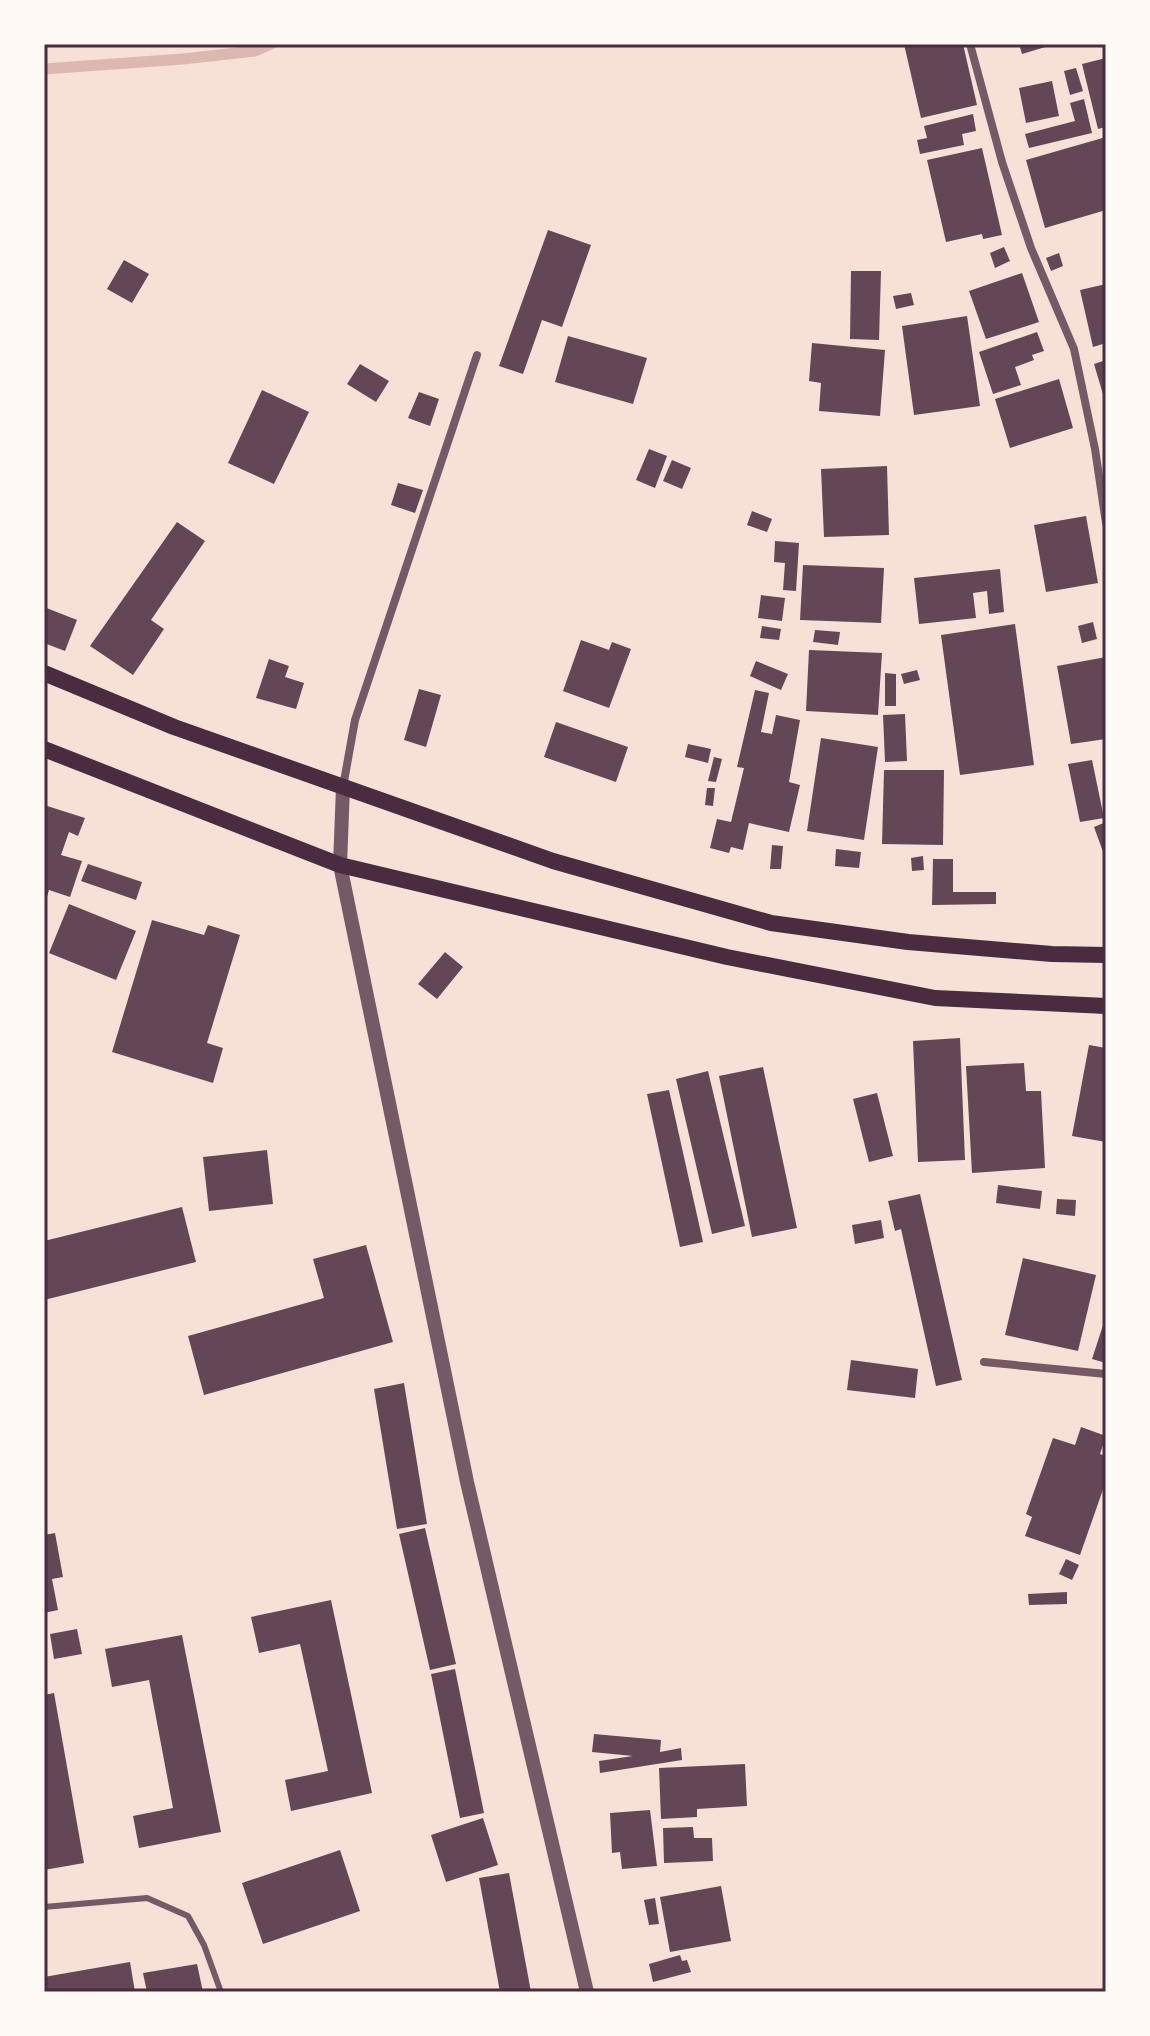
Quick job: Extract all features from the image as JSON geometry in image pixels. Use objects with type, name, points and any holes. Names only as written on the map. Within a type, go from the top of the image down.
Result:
[{"type":"main road","points":[[44,673],[174,727],[553,861],[771,923],[908,942],[1052,954],[1106,955]]},
{"type":"main road","points":[[44,749],[340,865],[727,957],[935,998],[1106,1006]]},
{"type":"street","points":[[970,44],[1002,162],[1031,248],[1074,349],[1095,449],[1106,523]]},
{"type":"street","points":[[477,355],[355,720],[343,787],[340,865],[467,1482],[587,1992]]},
{"type":"street","points":[[984,1362],[1106,1374]]},
{"type":"lane","points":[[44,1907],[147,1898],[188,1916],[204,1945],[221,1992]]},
{"type":"building","points":[[904,44],[963,44],[977,105],[921,118]]},
{"type":"building","points":[[1019,44],[1052,44],[1052,45],[1022,54]]},
{"type":"building","points":[[1106,58],[1106,127],[1098,129],[1082,64]]},
{"type":"building","points":[[1076,68],[1083,91],[1070,95],[1064,71]]},
{"type":"building","points":[[1052,81],[1059,116],[1026,123],[1019,88]]},
{"type":"building","points":[[1084,99],[1092,133],[1029,148],[1025,134],[1075,121],[1070,103]]},
{"type":"building","points":[[973,114],[976,131],[962,134],[964,145],[920,154],[917,140],[927,138],[924,126]]},
{"type":"building","points":[[1106,137],[1106,210],[1045,228],[1026,160]]},
{"type":"building","points":[[982,148],[1002,235],[983,239],[982,234],[946,242],[927,160]]},
{"type":"building","points":[[548,230],[591,245],[562,327],[542,320],[523,374],[499,366]]},
{"type":"building","points":[[1004,247],[1010,261],[995,268],[990,253]]},
{"type":"building","points":[[1059,253],[1063,266],[1051,271],[1046,258]]},
{"type":"building","points":[[124,260],[149,274],[132,303],[107,289]]},
{"type":"building","points":[[851,271],[881,271],[879,340],[850,339]]},
{"type":"building","points":[[1022,273],[1039,322],[986,339],[969,291]]},
{"type":"building","points":[[1106,284],[1106,343],[1093,347],[1080,290]]},
{"type":"building","points":[[911,293],[914,305],[896,309],[893,296]]},
{"type":"building","points":[[967,316],[980,406],[914,415],[902,326]]},
{"type":"building","points":[[1037,332],[1044,351],[1032,355],[1034,360],[1015,367],[1021,385],[993,394],[979,352]]},
{"type":"building","points":[[568,336],[647,358],[633,404],[555,382]]},
{"type":"building","points":[[812,343],[885,350],[880,416],[819,411],[821,383],[809,381]]},
{"type":"building","points":[[1106,360],[1106,401],[1105,401],[1094,364]]},
{"type":"building","points":[[360,364],[389,381],[376,402],[347,384]]},
{"type":"building","points":[[1059,379],[1073,428],[1010,448],[995,399]]},
{"type":"building","points":[[262,390],[309,412],[274,484],[228,463]]},
{"type":"building","points":[[419,392],[439,399],[430,426],[408,418]]},
{"type":"building","points":[[649,449],[667,456],[655,488],[636,480]]},
{"type":"building","points":[[672,460],[691,468],[682,489],[663,481]]},
{"type":"building","points":[[887,466],[889,535],[824,537],[821,469]]},
{"type":"building","points":[[398,483],[423,490],[415,513],[391,505]]},
{"type":"building","points":[[752,511],[772,519],[767,532],[747,525]]},
{"type":"building","points":[[1086,516],[1098,583],[1046,592],[1034,525]]},
{"type":"building","points":[[177,522],[205,541],[151,620],[164,629],[133,675],[90,646]]},
{"type":"building","points":[[775,541],[799,543],[796,591],[783,590],[785,563],[774,562]]},
{"type":"building","points":[[803,565],[884,568],[881,623],[800,620]]},
{"type":"building","points":[[1000,569],[1004,612],[989,614],[987,591],[973,593],[976,618],[919,624],[914,578]]},
{"type":"building","points":[[761,595],[785,598],[782,621],[758,618]]},
{"type":"building","points":[[44,607],[77,620],[65,651],[44,643]]},
{"type":"building","points":[[1093,622],[1097,639],[1082,643],[1078,626]]},
{"type":"building","points":[[1015,624],[1034,765],[960,775],[941,635]]},
{"type":"building","points":[[762,626],[781,629],[779,640],[760,638]]},
{"type":"building","points":[[815,630],[840,632],[838,645],[813,642]]},
{"type":"building","points":[[581,640],[609,650],[612,642],[631,649],[609,708],[563,691]]},
{"type":"building","points":[[809,650],[882,653],[878,715],[806,711]]},
{"type":"building","points":[[1106,657],[1106,739],[1071,744],[1057,666]]},
{"type":"building","points":[[269,659],[289,666],[285,677],[304,683],[296,709],[256,698]]},
{"type":"building","points":[[756,661],[788,674],[781,690],[750,676]]},
{"type":"building","points":[[917,670],[920,680],[904,684],[901,674]]},
{"type":"building","points":[[885,673],[896,674],[896,706],[885,706]]},
{"type":"building","points":[[419,689],[441,695],[426,747],[404,740]]},
{"type":"building","points":[[755,690],[769,693],[761,732],[772,734],[776,715],[800,720],[789,782],[800,785],[789,832],[749,823],[743,850],[731,847],[729,853],[710,848],[717,819],[731,822],[744,768],[737,767]]},
{"type":"building","points":[[905,714],[907,761],[885,762],[883,715]]},
{"type":"building","points":[[556,722],[628,747],[616,782],[544,757]]},
{"type":"building","points":[[821,738],[878,747],[864,840],[807,831]]},
{"type":"building","points":[[688,744],[711,749],[708,763],[685,757]]},
{"type":"building","points":[[714,757],[722,759],[716,782],[708,781]]},
{"type":"building","points":[[1092,760],[1104,818],[1080,822],[1068,764]]},
{"type":"building","points":[[884,770],[944,770],[943,845],[882,844]]},
{"type":"building","points":[[707,788],[715,788],[713,806],[705,805]]},
{"type":"building","points":[[44,805],[85,818],[78,836],[69,832],[61,855],[82,861],[70,897],[49,890],[45,904],[44,838],[47,829],[44,828]]},
{"type":"building","points":[[1106,822],[1106,860],[1094,827]]},
{"type":"building","points":[[772,845],[783,846],[781,869],[770,869]]},
{"type":"building","points":[[836,849],[861,852],[859,868],[835,866]]},
{"type":"building","points":[[923,856],[924,870],[912,871],[911,858]]},
{"type":"building","points":[[933,859],[953,859],[953,892],[996,892],[996,904],[932,905]]},
{"type":"building","points":[[88,864],[142,882],[136,900],[81,881]]},
{"type":"building","points":[[69,904],[136,931],[116,980],[49,953]]},
{"type":"building","points":[[152,920],[204,935],[208,925],[240,935],[207,1043],[223,1048],[213,1083],[112,1052]]},
{"type":"building","points":[[445,952],[463,967],[437,999],[418,984]]},
{"type":"building","points":[[960,1038],[965,1160],[918,1162],[913,1041]]},
{"type":"building","points":[[1089,1045],[1106,1048],[1106,1142],[1072,1136]]},
{"type":"building","points":[[1024,1063],[1026,1091],[1041,1091],[1045,1168],[972,1173],[966,1066]]},
{"type":"building","points":[[763,1067],[797,1228],[752,1237],[719,1076]]},
{"type":"building","points":[[708,1071],[745,1226],[712,1234],[676,1079]]},
{"type":"building","points":[[669,1090],[703,1242],[680,1247],[647,1094]]},
{"type":"building","points":[[877,1093],[893,1156],[869,1162],[853,1099]]},
{"type":"building","points":[[267,1150],[273,1204],[209,1211],[203,1157]]},
{"type":"building","points":[[998,1185],[1042,1191],[1040,1209],[996,1203]]},
{"type":"building","points":[[920,1194],[962,1380],[936,1386],[901,1229],[895,1231],[888,1201]]},
{"type":"building","points":[[1057,1199],[1076,1200],[1075,1216],[1056,1214]]},
{"type":"building","points":[[182,1207],[196,1262],[44,1300],[44,1241]]},
{"type":"building","points":[[881,1220],[884,1238],[855,1244],[852,1225]]},
{"type":"building","points":[[366,1245],[393,1342],[204,1395],[188,1336],[324,1298],[313,1259]]},
{"type":"building","points":[[1023,1258],[1096,1275],[1078,1351],[1005,1335]]},
{"type":"building","points":[[1106,1316],[1106,1363],[1092,1359]]},
{"type":"building","points":[[851,1360],[918,1369],[915,1398],[847,1390]]},
{"type":"building","points":[[404,1383],[427,1524],[397,1529],[374,1389]]},
{"type":"building","points":[[1081,1427],[1106,1436],[1100,1454],[1106,1456],[1106,1481],[1080,1555],[1025,1536],[1032,1517],[1026,1514],[1053,1438],[1075,1445]]},
{"type":"building","points":[[425,1528],[456,1664],[430,1670],[399,1534]]},
{"type":"building","points":[[55,1533],[63,1577],[52,1579],[58,1610],[44,1613],[44,1535]]},
{"type":"building","points":[[1066,1559],[1079,1565],[1072,1580],[1059,1574]]},
{"type":"building","points":[[1067,1592],[1067,1604],[1029,1605],[1028,1594]]},
{"type":"building","points":[[331,1600],[372,1793],[291,1811],[285,1780],[328,1771],[300,1644],[259,1653],[251,1617]]},
{"type":"building","points":[[77,1629],[82,1654],[54,1659],[50,1634]]},
{"type":"building","points":[[182,1635],[221,1832],[139,1848],[133,1816],[173,1808],[149,1680],[112,1687],[105,1649]]},
{"type":"building","points":[[455,1669],[484,1813],[460,1818],[431,1674]]},
{"type":"building","points":[[54,1693],[84,1863],[44,1870],[44,1695]]},
{"type":"building","points":[[594,1734],[661,1740],[660,1752],[681,1748],[682,1760],[600,1773],[599,1761],[633,1756],[592,1752]]},
{"type":"building","points":[[745,1764],[747,1806],[697,1809],[697,1817],[661,1819],[659,1768]]},
{"type":"building","points":[[650,1810],[657,1866],[622,1869],[620,1852],[612,1853],[610,1813]]},
{"type":"building","points":[[483,1818],[498,1865],[446,1882],[431,1835]]},
{"type":"building","points":[[693,1827],[694,1838],[712,1838],[713,1861],[664,1863],[663,1828]]},
{"type":"building","points":[[340,1850],[360,1911],[263,1944],[242,1883]]},
{"type":"building","points":[[509,1873],[531,1992],[500,1992],[479,1878]]},
{"type":"building","points":[[721,1886],[731,1941],[670,1952],[660,1897]]},
{"type":"building","points":[[655,1898],[659,1924],[649,1925],[644,1900]]},
{"type":"building","points":[[680,1955],[682,1961],[687,1960],[691,1972],[653,1982],[649,1964]]},
{"type":"building","points":[[130,1962],[135,1992],[44,1992],[44,1977]]},
{"type":"building","points":[[197,1964],[203,1992],[147,1992],[143,1973]]},
{"type":"waterway","points":[[44,69],[183,59],[255,51],[271,44]]}]
